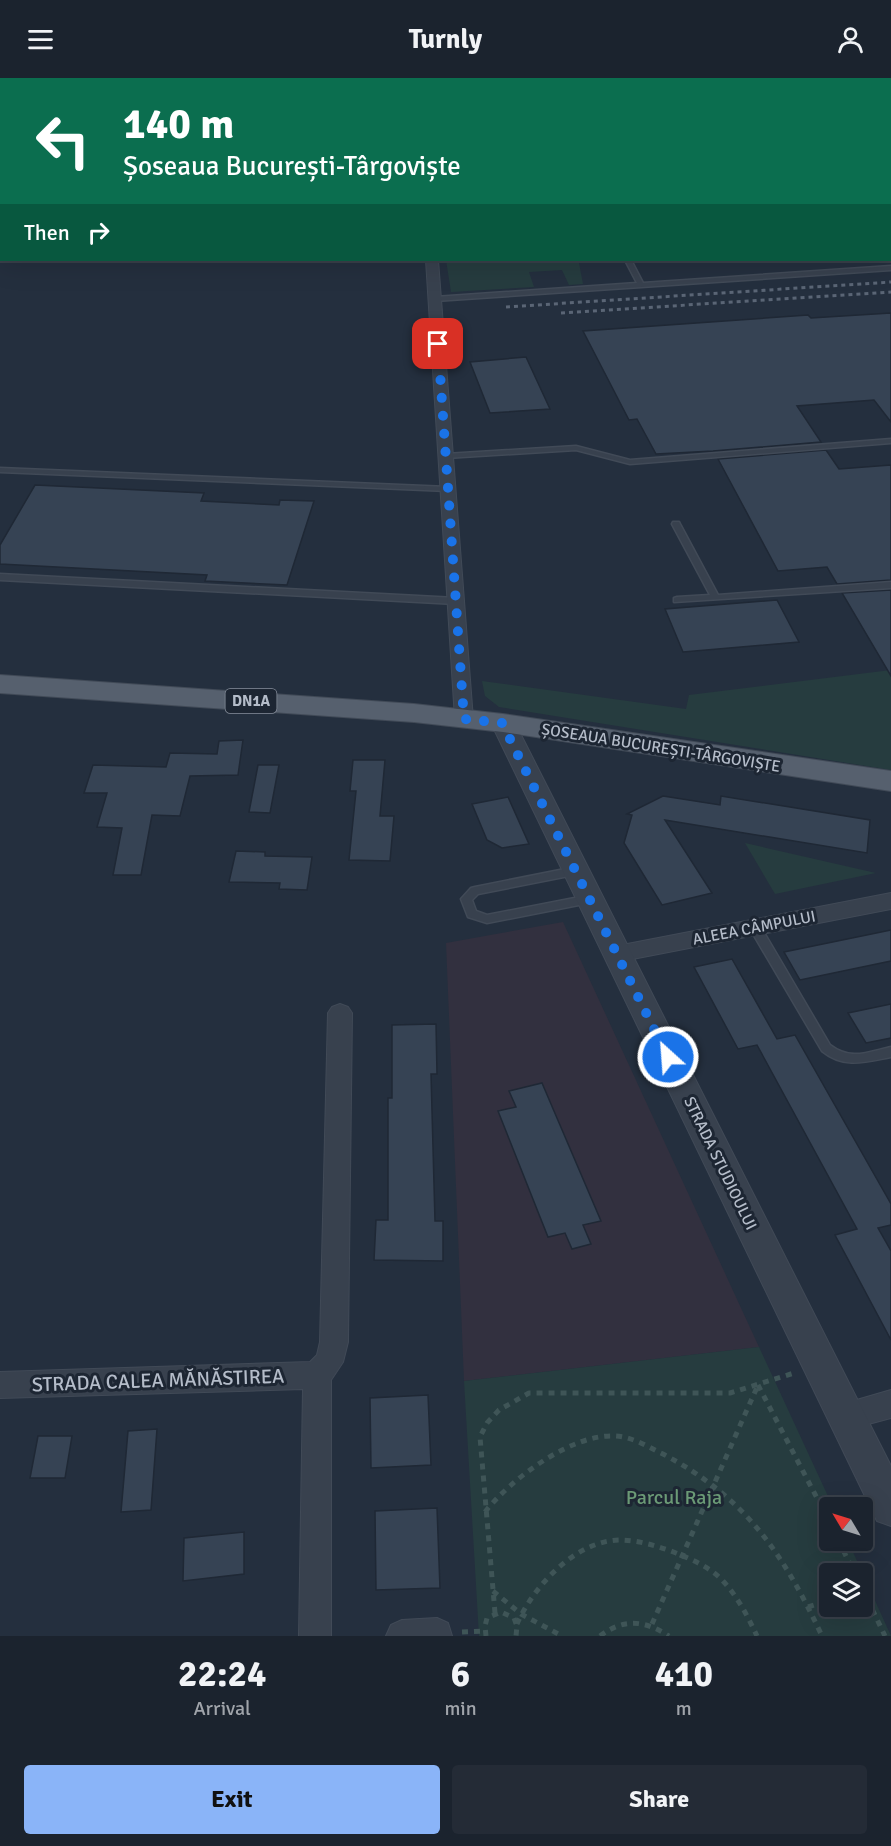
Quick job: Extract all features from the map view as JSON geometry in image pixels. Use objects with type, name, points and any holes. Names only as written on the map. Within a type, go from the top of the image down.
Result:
[{"type":"main road","name":"ȘOSEAUA BUCUREȘTI-TÂRGOVIȘTE","points":[[0,684],[402,712],[502,723],[891,781]]},
{"type":"street","points":[[432,261],[464,719]]},
{"type":"street","name":"STRADA STUDIOULUI","points":[[502,723],[891,1507]]},
{"type":"street","name":"ALEEA CÂMPULUI","points":[[617,954],[891,901]]},
{"type":"street","points":[[315,1636],[317,1375],[329,1362],[334,1342],[340,1012]]},
{"type":"street","name":"STRADA CALEA MĂNĂSTIREA","points":[[0,1385],[317,1375]]},
{"type":"street","points":[[846,1416],[891,1404]]},
{"type":"street","points":[[402,1636],[437,1634]]},
{"type":"lane","points":[[628,261],[640,284]]},
{"type":"lane","points":[[435,298],[891,268]]},
{"type":"lane","points":[[446,456],[576,448],[630,462],[891,441]]},
{"type":"lane","points":[[0,470],[448,489]]},
{"type":"lane","points":[[676,524],[715,597]]},
{"type":"lane","points":[[0,577],[456,601]]},
{"type":"lane","points":[[677,600],[891,585]]},
{"type":"lane","points":[[576,871],[475,891],[466,900],[472,914],[487,919],[590,899]]},
{"type":"lane","points":[[755,927],[826,1048],[833,1055],[848,1060],[891,1052]]},
{"type":"path","points":[[495,1613],[484,1513],[481,1432],[488,1421],[522,1395],[572,1392],[730,1393],[821,1365]]},
{"type":"path","points":[[652,1624],[758,1384]]},
{"type":"path","points":[[758,1384],[819,1502]]},
{"type":"path","points":[[484,1513],[507,1485],[528,1470],[568,1449],[608,1436],[626,1437],[643,1443],[698,1473],[745,1513],[783,1562],[822,1636]]},
{"type":"path","points":[[516,1636],[521,1614],[538,1590],[568,1559],[607,1541],[647,1543],[683,1554],[722,1580],[746,1613],[757,1636]]},
{"type":"path","points":[[492,1590],[521,1614],[562,1636]]},
{"type":"path","points":[[808,1607],[819,1604]]},
{"type":"path","points":[[873,1610],[885,1636]]},
{"type":"path","points":[[486,1636],[484,1631],[486,1620],[500,1611],[511,1615],[517,1624]]},
{"type":"path","points":[[600,1636],[610,1627],[625,1622],[652,1624],[669,1636]]},
{"type":"shaded area","points":[[563,922],[759,1347],[464,1381],[446,943]]},
{"type":"green space","points":[[446,261],[579,263],[583,284],[569,285],[562,270],[529,272],[534,287],[451,292]]},
{"type":"green space","points":[[891,670],[891,770],[499,707],[485,696],[482,681],[686,709],[689,695]]},
{"type":"green space","points":[[745,843],[876,873],[775,894]]},
{"type":"green space","name":"Parcul Raja","points":[[759,1347],[828,1497],[819,1497],[819,1551],[853,1551],[858,1563],[819,1563],[819,1617],[873,1617],[873,1596],[891,1636],[479,1636],[464,1381]]},
{"type":"building","points":[[891,313],[891,422],[874,400],[797,406],[821,442],[713,451],[656,454],[637,419],[629,420],[583,331],[808,315],[811,318]]},
{"type":"building","points":[[526,357],[550,409],[490,413],[470,362]]},
{"type":"building","points":[[826,450],[839,469],[891,465],[891,580],[837,584],[827,567],[778,571],[718,459]]},
{"type":"building","points":[[35,485],[204,493],[201,501],[279,505],[280,500],[314,501],[287,585],[205,581],[207,575],[0,564],[0,545]]},
{"type":"building","points":[[891,590],[891,676],[842,593]]},
{"type":"building","points":[[777,600],[799,642],[683,652],[665,609]]},
{"type":"building","points":[[243,740],[238,775],[190,776],[180,816],[152,815],[141,875],[113,875],[122,828],[97,827],[107,793],[84,793],[93,765],[166,767],[170,753],[217,754],[219,741]]},
{"type":"building","points":[[353,760],[385,760],[380,816],[394,816],[390,861],[349,860],[356,791],[350,791]]},
{"type":"building","points":[[258,765],[279,765],[270,813],[249,812]]},
{"type":"building","points":[[663,796],[720,805],[721,796],[870,820],[867,853],[665,820],[712,893],[662,905],[624,843],[632,815],[627,814]]},
{"type":"building","points":[[508,797],[529,844],[502,848],[487,840],[472,804]]},
{"type":"building","points":[[236,851],[265,852],[265,856],[312,857],[307,890],[279,889],[280,883],[229,882]]},
{"type":"building","points":[[891,930],[891,961],[800,980],[784,952]]},
{"type":"building","points":[[732,959],[777,1039],[795,1035],[891,1204],[891,1225],[878,1228],[891,1251],[891,1340],[835,1235],[857,1229],[757,1045],[738,1049],[694,967]]},
{"type":"building","points":[[891,1004],[891,1038],[866,1043],[848,1013]]},
{"type":"building","points":[[436,1024],[437,1074],[431,1074],[435,1221],[443,1221],[443,1261],[374,1260],[376,1220],[388,1220],[388,1098],[392,1098],[392,1025]]},
{"type":"building","points":[[542,1083],[601,1221],[583,1225],[591,1244],[572,1249],[565,1233],[548,1237],[498,1111],[516,1107],[509,1091]]},
{"type":"building","points":[[428,1395],[431,1465],[371,1468],[370,1398]]},
{"type":"building","points":[[157,1429],[151,1510],[121,1512],[128,1431]]},
{"type":"building","points":[[38,1436],[72,1436],[65,1478],[30,1478]]},
{"type":"building","points":[[437,1508],[440,1588],[376,1590],[375,1511]]},
{"type":"building","points":[[244,1532],[244,1574],[183,1581],[184,1538]]},
{"type":"railway","points":[[506,307],[891,282]]},
{"type":"railway","points":[[561,313],[891,292]]},
{"type":"route","points":[[438,344],[464,719],[502,723],[668,1057]]}]
